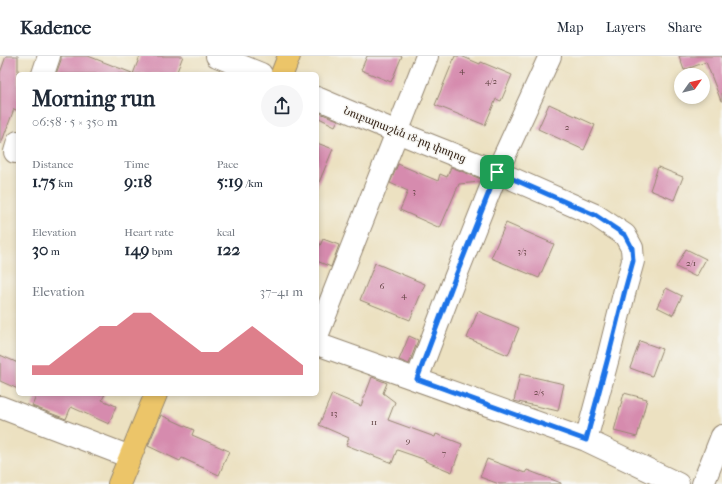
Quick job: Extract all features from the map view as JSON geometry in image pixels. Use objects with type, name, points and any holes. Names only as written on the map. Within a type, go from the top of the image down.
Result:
[{"type":"main road","points":[[283,72],[289,56]]},
{"type":"main road","points":[[119,484],[155,396]]},
{"type":"street","points":[[44,72],[49,56]]},
{"type":"street","points":[[217,56],[256,72]]},
{"type":"street","points":[[319,331],[427,56]]},
{"type":"street","points":[[417,379],[497,172],[550,56]]},
{"type":"street","name":"Նուբարաշեն 18-րդ փողոց","points":[[319,99],[497,172],[595,215],[625,235],[632,248],[633,261],[586,440]]},
{"type":"street","points":[[319,345],[586,440],[678,484]]},
{"type":"street","points":[[0,407],[130,457]]},
{"type":"street","points":[[703,484],[722,436]]},
{"type":"building","points":[[6,56],[18,56],[18,72],[16,72],[16,110],[14,109],[1,144],[0,144],[0,73]]},
{"type":"building","points":[[61,56],[88,56],[129,72],[57,72]]},
{"type":"building","points":[[140,56],[183,56],[177,72],[134,72]]},
{"type":"building","points":[[367,56],[402,56],[391,82],[361,70]]},
{"type":"building","points":[[455,56],[461,56],[480,64],[481,62],[512,75],[501,101],[496,99],[485,125],[435,105]]},
{"type":"building","points":[[679,56],[722,56],[722,101],[710,72],[710,68],[708,68],[706,62],[690,68],[683,68]]},
{"type":"building","points":[[549,104],[595,125],[584,150],[538,129]]},
{"type":"building","points":[[319,113],[338,120],[335,126],[319,118]]},
{"type":"building","points":[[319,144],[333,149],[319,182]]},
{"type":"building","points":[[398,164],[438,181],[440,174],[447,177],[451,167],[481,179],[480,182],[459,184],[440,228],[400,210],[408,191],[390,183]]},
{"type":"building","points":[[658,167],[683,177],[674,200],[650,190]]},
{"type":"building","points":[[506,223],[554,244],[539,278],[491,258]]},
{"type":"building","points":[[323,239],[339,245],[331,267],[319,262],[319,248]]},
{"type":"building","points":[[686,249],[706,259],[696,277],[676,267]]},
{"type":"building","points":[[375,263],[425,284],[410,320],[360,300]]},
{"type":"building","points":[[666,288],[682,296],[673,315],[657,307]]},
{"type":"building","points":[[478,311],[519,328],[508,355],[467,338]]},
{"type":"building","points":[[409,336],[418,340],[409,364],[399,360]]},
{"type":"building","points":[[640,341],[662,349],[652,376],[630,368]]},
{"type":"building","points":[[0,355],[16,362],[16,388],[0,381]]},
{"type":"building","points":[[520,374],[564,384],[558,411],[514,401]]},
{"type":"building","points":[[372,377],[387,383],[383,393],[395,402],[388,420],[435,437],[436,434],[462,444],[452,472],[425,461],[426,460],[397,450],[392,463],[346,445],[349,438],[319,425],[332,394],[361,406]]},
{"type":"building","points":[[624,393],[647,399],[637,437],[614,431]]},
{"type":"building","points":[[36,396],[104,396],[102,400],[116,406],[109,424],[71,407],[66,419],[32,406]]},
{"type":"building","points":[[161,415],[194,430],[192,435],[229,451],[219,475],[182,458],[180,461],[148,446]]},
{"type":"building","points":[[487,459],[525,473],[527,470],[561,484],[499,484],[480,477]]},
{"type":"route","points":[[497,172],[595,215],[625,235],[632,248],[633,261],[586,440],[417,379],[497,172]]}]
